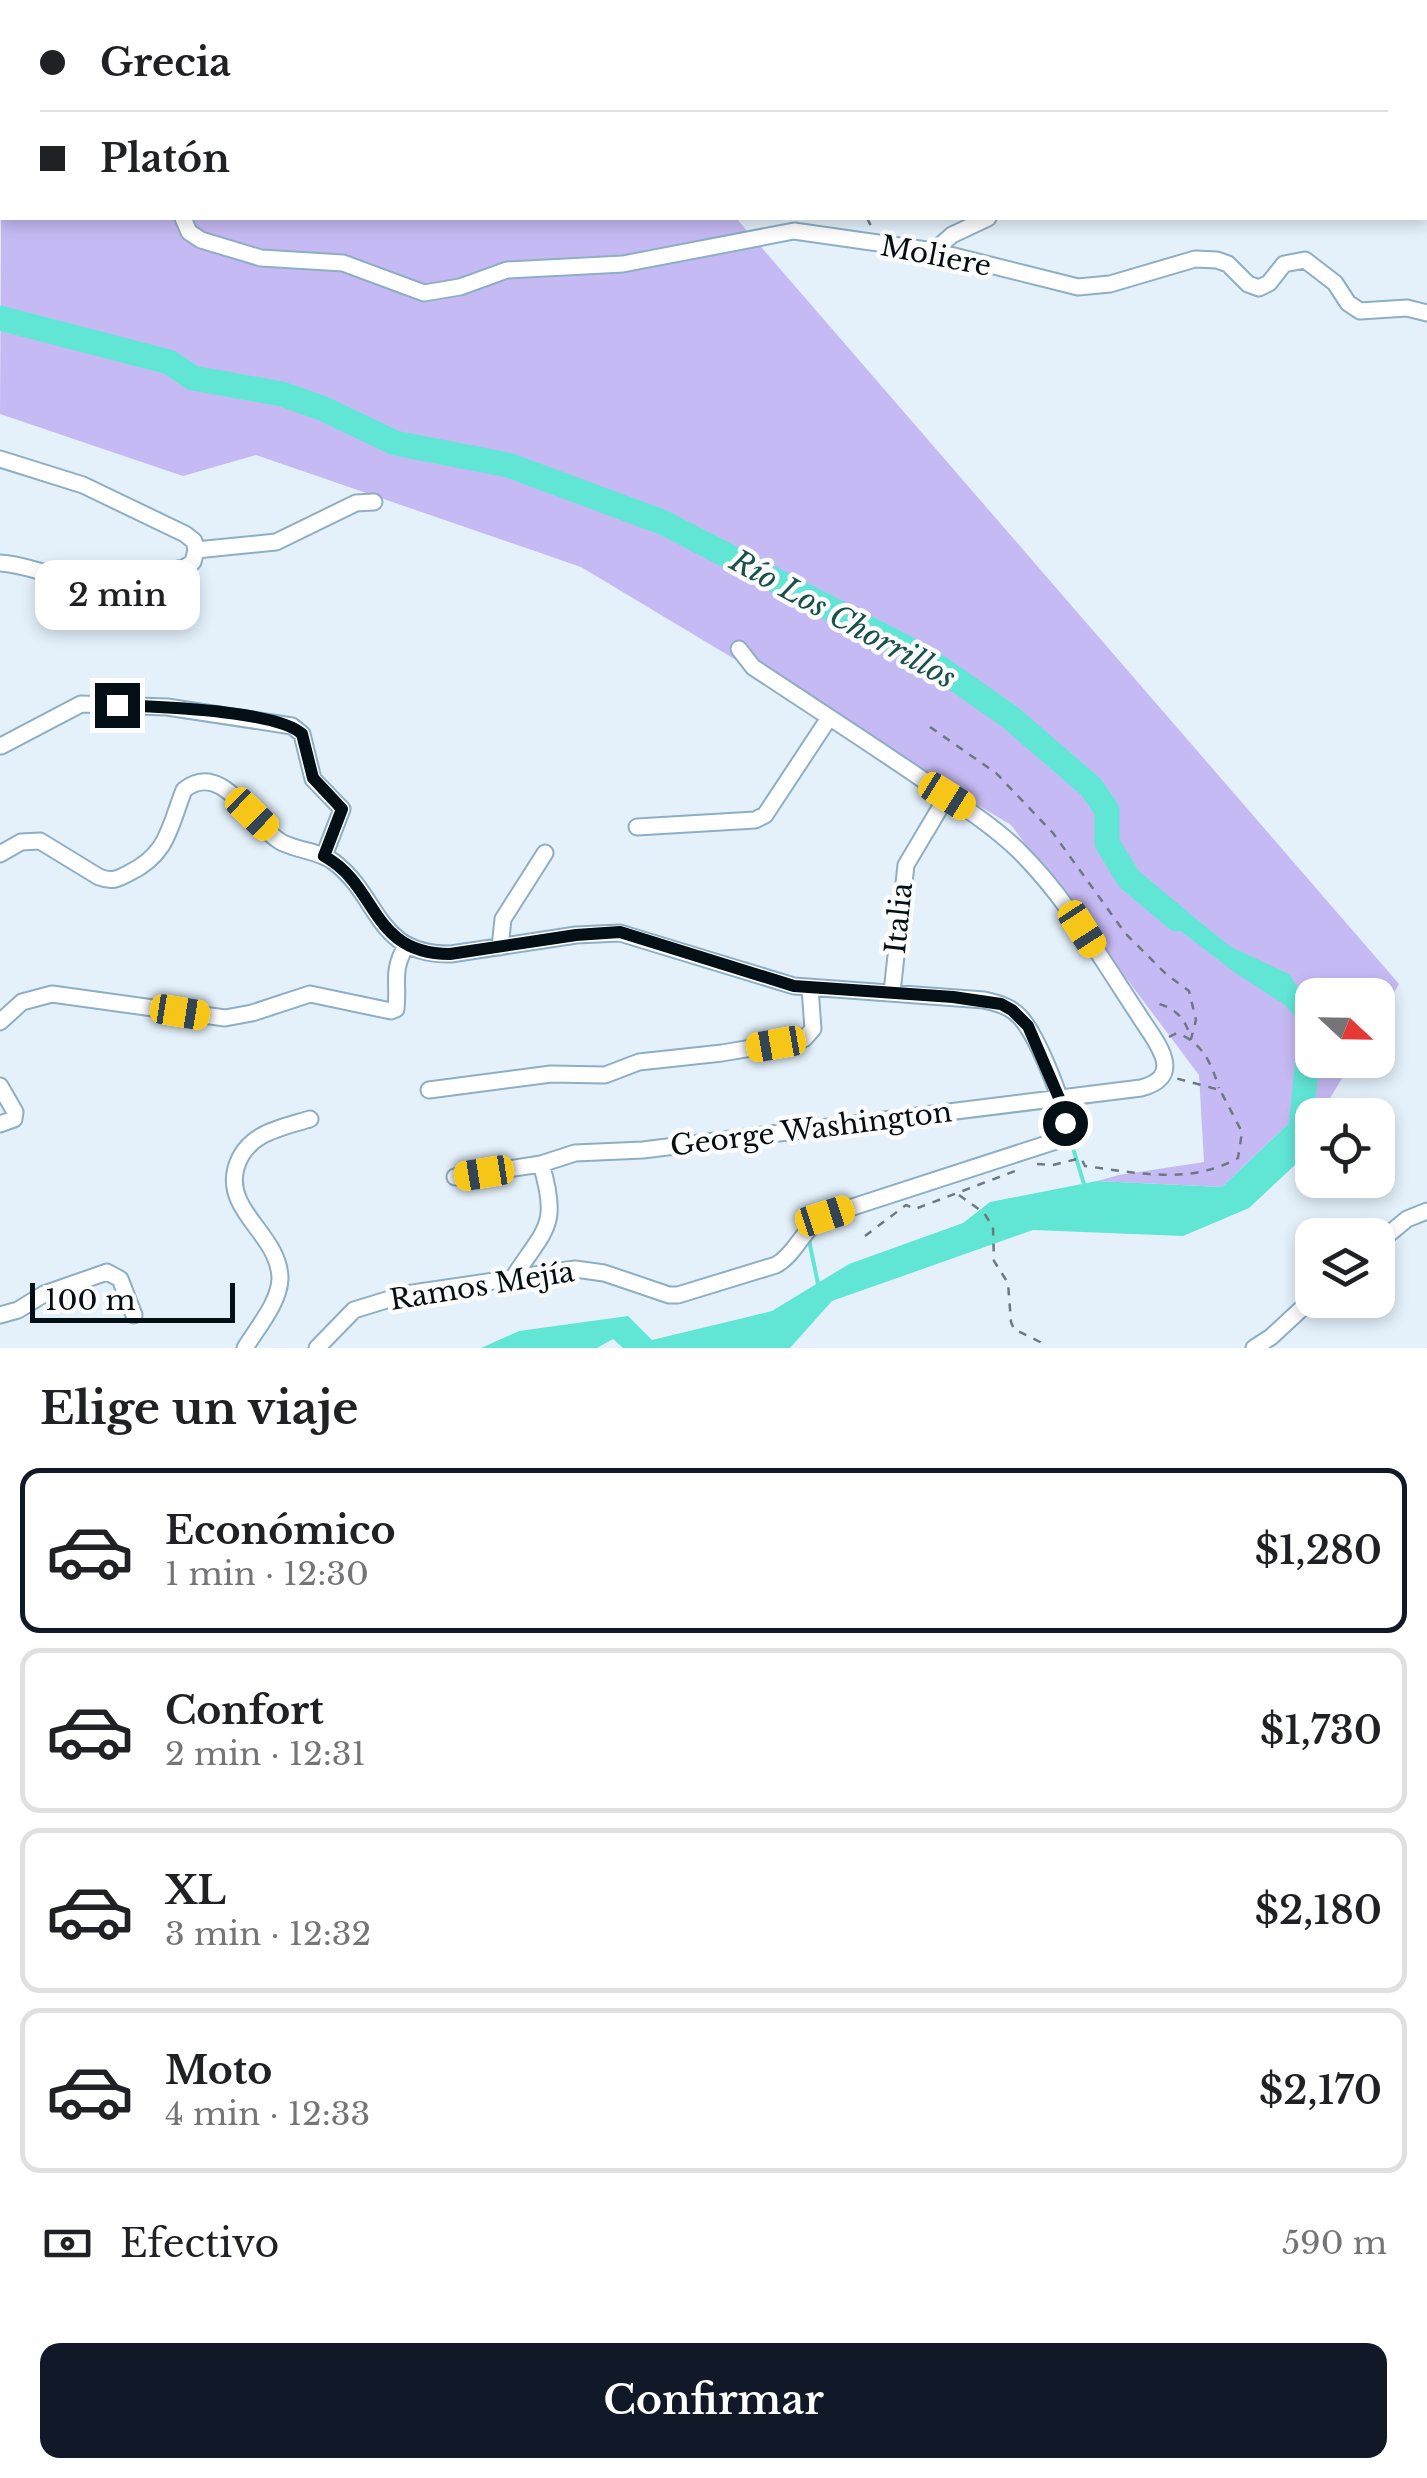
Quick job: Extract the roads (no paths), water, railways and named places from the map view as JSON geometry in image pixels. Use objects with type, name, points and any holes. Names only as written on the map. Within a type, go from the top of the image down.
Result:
[{"type":"street","name":"Moliere","points":[[184,220],[190,232],[215,244],[271,260],[343,264],[424,293],[460,287],[508,270],[623,264],[794,231],[934,251],[1078,287],[1110,284],[1196,259],[1228,264],[1248,284],[1258,288],[1269,284],[1284,264],[1305,260],[1360,311],[1407,308],[1427,313]]},
{"type":"street","points":[[934,251],[952,236],[984,220]]},
{"type":"street","points":[[0,459],[98,492],[185,534],[194,540],[196,550],[192,562],[184,568],[103,581],[0,563]]},
{"type":"street","points":[[196,550],[276,542],[356,503],[374,502]]},
{"type":"street","points":[[739,649],[753,667],[947,796]]},
{"type":"street","points":[[1,746],[81,704],[167,707],[292,726],[302,734],[313,778],[342,809],[324,856]]},
{"type":"street","points":[[637,827],[755,820],[765,815],[829,718]]},
{"type":"street","points":[[0,854],[21,842],[40,841],[100,877],[118,879],[148,864],[158,854],[184,790],[201,781],[224,788],[278,840],[324,856],[340,868],[392,935],[406,946],[436,954],[620,932],[778,983],[984,1000],[1012,1010],[1028,1026],[1059,1098]]},
{"type":"street","name":"Italia","points":[[892,992],[906,865],[947,796]]},
{"type":"street","name":"George Washington","points":[[455,1178],[540,1164],[575,1153],[643,1150],[1153,1085],[1166,1066],[1163,1054],[1082,929],[1034,867],[978,816],[947,796]]},
{"type":"street","points":[[500,947],[503,919],[545,853]]},
{"type":"street","points":[[0,1022],[22,1002],[52,994],[225,1018],[310,994],[386,1012],[396,1009],[396,965],[406,946]]},
{"type":"street","points":[[429,1090],[551,1074],[606,1075],[639,1062],[722,1054],[804,1039],[813,1029],[810,988]]},
{"type":"street","points":[[0,1086],[15,1112],[14,1119],[0,1124]]},
{"type":"street","name":"Ramos Mejía","points":[[317,1348],[354,1310],[406,1294],[575,1269],[593,1270],[669,1295],[776,1265],[805,1231],[825,1216],[1056,1141],[1065,1123],[1059,1098]]},
{"type":"street","points":[[245,1348],[274,1302],[280,1284],[279,1264],[239,1203],[232,1186],[236,1170],[242,1152],[253,1141],[268,1131],[310,1119]]},
{"type":"street","points":[[513,1278],[548,1224],[550,1197],[540,1164]]},
{"type":"street","points":[[1395,1229],[1427,1211]]},
{"type":"street","points":[[0,1315],[18,1310],[44,1294],[108,1272],[120,1279],[134,1316]]},
{"type":"street","points":[[1254,1348],[1295,1313]]},
{"type":"waterway","name":"Río Los Chorrillos","points":[[0,318],[169,362],[193,378],[282,394],[395,443],[508,465],[662,522],[924,657],[1010,717],[1091,787],[1107,810],[1107,843],[1129,879],[1177,919]]},
{"type":"waterway","points":[[1068,1132],[1084,1184]]},
{"type":"waterway","points":[[809,1240],[818,1284]]}]
